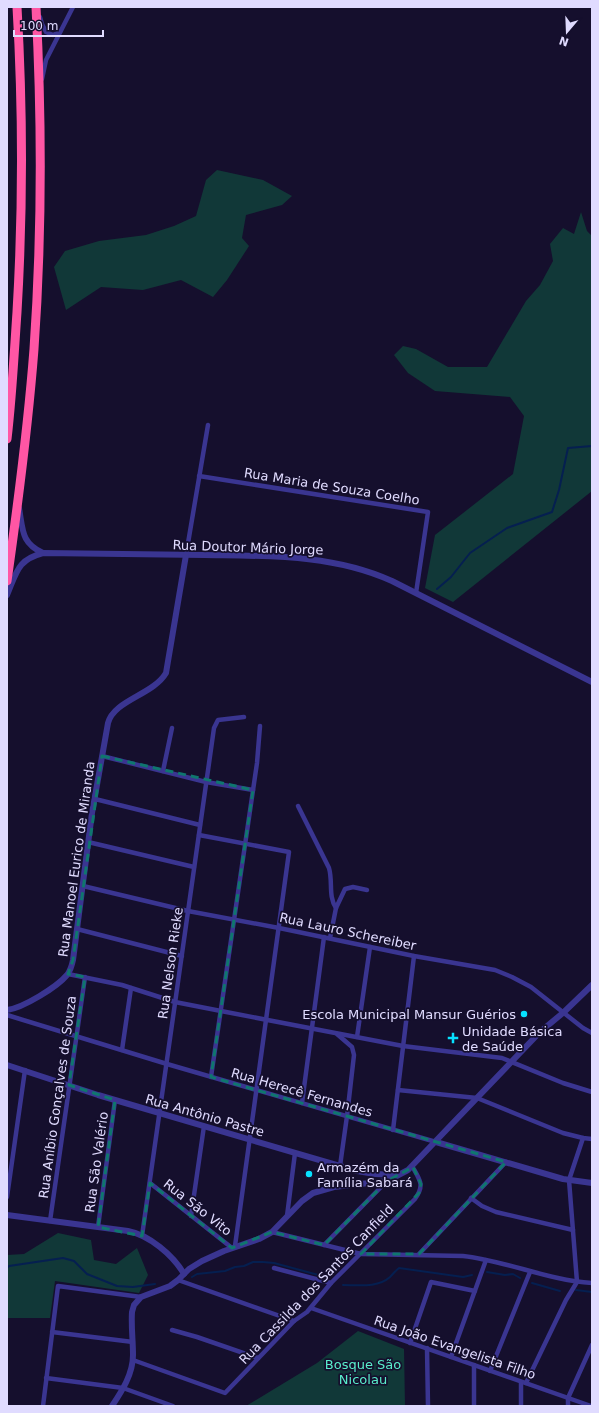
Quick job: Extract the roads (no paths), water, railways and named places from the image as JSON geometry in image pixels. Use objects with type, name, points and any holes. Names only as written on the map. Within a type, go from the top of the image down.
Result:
[{"type":"highway","points":[[7,439],[15,346],[21,227],[21,123],[17,7]]},
{"type":"highway","points":[[7,581],[31,385],[36,311],[40,190],[37,7]]},
{"type":"street","points":[[37,7],[46,32],[53,35],[60,32]]},
{"type":"street","points":[[39,94],[46,60],[73,7]]},
{"type":"street","points":[[186,555],[208,425]]},
{"type":"street","name":"Rua Maria de Souza Coelho","points":[[199,476],[428,512],[416,593]]},
{"type":"street","points":[[18,501],[25,538],[32,547],[43,552]]},
{"type":"street","name":"Rua Doutor Mário Jorge","points":[[7,595],[16,572],[22,563],[30,557],[43,552],[271,557],[327,561],[368,570],[592,682]]},
{"type":"street","name":"Rua Manoel Eurico de Miranda","points":[[7,1010],[18,1008],[32,1000],[68,974],[73,960],[88,842],[110,715],[155,685],[166,673],[186,555]]},
{"type":"street","name":"Rua Nelson Rieke","points":[[142,1236],[214,728],[216,722],[221,719],[244,717]]},
{"type":"street","points":[[211,1077],[253,790],[260,726]]},
{"type":"street","points":[[163,771],[172,728]]},
{"type":"street","points":[[102,756],[206,782],[253,790]]},
{"type":"street","points":[[95,799],[200,825]]},
{"type":"street","points":[[298,806],[329,868],[331,879],[331,898],[336,908]]},
{"type":"street","points":[[199,835],[289,852],[257,1090],[233,1247]]},
{"type":"street","points":[[88,842],[194,867]]},
{"type":"street","name":"Rua Lauro Schereiber","points":[[83,886],[188,911],[330,938],[414,956],[478,966],[503,973],[531,987],[592,1033]]},
{"type":"street","points":[[330,938],[336,908],[345,888],[353,887],[367,890]]},
{"type":"street","points":[[77,929],[182,956]]},
{"type":"street","points":[[302,1103],[324,937]]},
{"type":"street","points":[[357,1037],[370,947]]},
{"type":"street","points":[[394,1130],[414,956]]},
{"type":"street","points":[[68,974],[131,988],[175,1002],[403,1046],[497,1058],[512,1062],[563,1083],[592,1092]]},
{"type":"street","name":"Rua Aníbio Gonçalves de Souza","points":[[50,1221],[85,977]]},
{"type":"street","points":[[324,1245],[387,1181],[412,1166],[540,1032],[564,1012],[592,985]]},
{"type":"street","points":[[122,1050],[131,988]]},
{"type":"street","name":"Rua Herecê Fernandes","points":[[7,1015],[167,1064],[394,1130],[569,1180],[592,1183]]},
{"type":"street","points":[[336,1033],[352,1047],[354,1055],[348,1116],[340,1166]]},
{"type":"street","name":"Rua Antônio Pastre","points":[[7,1065],[115,1100],[340,1166],[371,1174],[400,1174]]},
{"type":"street","points":[[7,1197],[24,1070]]},
{"type":"street","points":[[398,1090],[477,1098],[550,1128],[592,1140]]},
{"type":"street","name":"Rua São Valério","points":[[98,1227],[115,1100]]},
{"type":"street","points":[[191,1216],[204,1126]]},
{"type":"street","points":[[521,1406],[523,1383],[566,1300],[577,1282],[569,1180],[583,1138]]},
{"type":"street","points":[[286,1218],[295,1153]]},
{"type":"street","points":[[419,1254],[506,1162]]},
{"type":"street","name":"Rua Cassilda dos Santos Canfield","points":[[133,1360],[225,1393],[294,1321],[311,1308],[331,1284],[410,1204],[419,1193],[421,1184],[412,1166]]},
{"type":"street","points":[[112,1406],[130,1373],[133,1360],[132,1312],[134,1305],[141,1297],[170,1286],[202,1261],[233,1247],[259,1239],[272,1232],[302,1201],[319,1190],[345,1185],[387,1181]]},
{"type":"street","name":"Rua São Vito","points":[[150,1183],[233,1247]]},
{"type":"street","points":[[471,1198],[482,1206],[496,1212],[573,1230]]},
{"type":"street","points":[[7,1215],[128,1231],[142,1236],[175,1260],[184,1274]]},
{"type":"street","points":[[272,1232],[361,1254],[463,1256],[486,1260],[530,1272],[577,1282],[592,1283]]},
{"type":"street","points":[[451,1357],[486,1260]]},
{"type":"street","points":[[274,1268],[331,1284]]},
{"type":"street","points":[[490,1371],[530,1272]]},
{"type":"street","points":[[178,1280],[294,1321]]},
{"type":"street","points":[[410,1343],[430,1282],[474,1291]]},
{"type":"street","points":[[43,1406],[58,1286],[141,1297]]},
{"type":"street","name":"Rua João Evangelista Filho","points":[[311,1308],[591,1406]]},
{"type":"street","points":[[172,1330],[258,1358]]},
{"type":"street","points":[[52,1332],[132,1342]]},
{"type":"street","points":[[568,1406],[568,1398],[592,1345]]},
{"type":"street","points":[[426,1348],[428,1406]]},
{"type":"street","points":[[474,1365],[474,1406]]},
{"type":"street","points":[[46,1378],[123,1388],[173,1406]]},
{"type":"waterway","points":[[437,589],[451,577],[470,553],[507,528],[552,512],[559,490],[568,448],[592,446]]},
{"type":"waterway","points":[[7,1268],[9,1266],[63,1258],[74,1261],[87,1274],[117,1286],[133,1287],[155,1284]]},
{"type":"waterway","points":[[192,1277],[197,1274],[225,1271],[253,1262],[274,1263],[326,1277]]},
{"type":"waterway","points":[[343,1285],[368,1285],[380,1283],[385,1281],[399,1268],[463,1277],[472,1275]]},
{"type":"waterway","points":[[487,1272],[505,1275],[513,1274],[520,1278]]},
{"type":"waterway","points":[[532,1283],[560,1291]]},
{"type":"waterway","points":[[576,1290],[592,1292]]},
{"type":"place","name":"Escola Municipal Mansur Guérios","points":[[524,1014]]},
{"type":"place","name":"Unidade Básica de Saúde","points":[[453,1038]]},
{"type":"place","name":"Armazém da Família Sabará","points":[[309,1174]]},
{"type":"park label","name":"Bosque São Nicolau","points":[[363,1372]]}]
